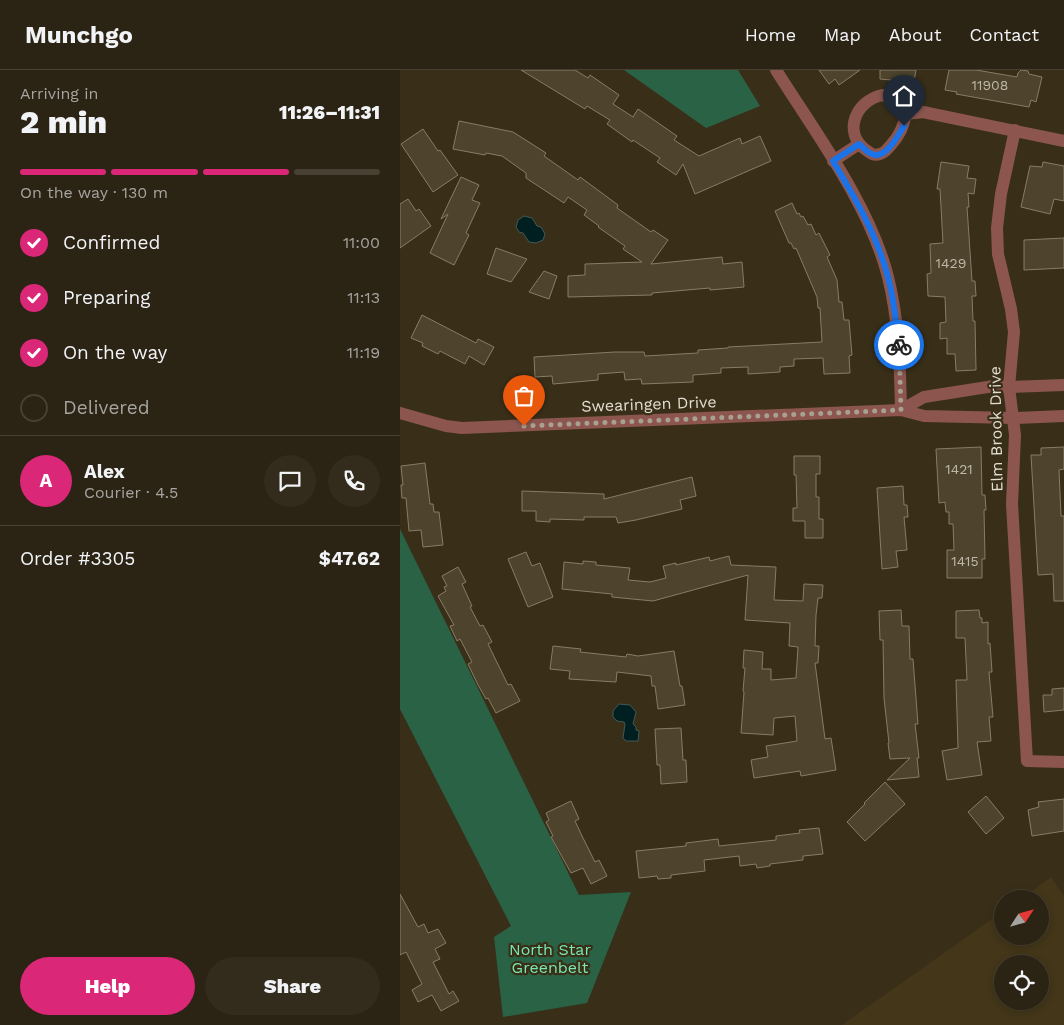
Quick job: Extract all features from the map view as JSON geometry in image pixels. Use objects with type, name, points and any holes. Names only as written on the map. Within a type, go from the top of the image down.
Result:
[{"type":"street","points":[[776,70],[859,206],[877,245],[888,276],[896,314],[901,410]]},
{"type":"street","points":[[882,95],[890,97],[902,107],[906,114],[904,126],[884,152],[879,155],[872,154],[859,144],[853,132],[854,118],[862,107],[875,97],[882,95]]},
{"type":"street","points":[[906,114],[923,112],[1064,141]]},
{"type":"street","name":"Elm Brook Drive","points":[[1015,130],[997,228],[998,254],[1011,309],[1014,332],[1009,387],[1015,435],[1012,504],[1027,761],[1064,762]]},
{"type":"street","points":[[833,161],[859,144]]},
{"type":"street","name":"Swearingen Drive","points":[[901,410],[924,398],[994,386],[1064,385]]},
{"type":"street","name":"Swearingen Drive","points":[[400,413],[446,426],[462,428],[901,410],[924,416],[1013,418],[1064,416]]},
{"type":"shaded area","points":[[1051,877],[1064,896],[1064,1025],[842,1025],[994,918],[994,945],[1049,945],[1049,890],[1033,890]]},
{"type":"green space","points":[[624,70],[738,70],[760,106],[706,128]]},
{"type":"green space","name":"North Star Greenbelt","points":[[400,529],[579,895],[631,892],[587,1003],[503,1017],[494,937],[511,926],[400,709]]},
{"type":"water","points":[[524,216],[532,218],[537,226],[541,227],[545,234],[543,240],[536,243],[529,242],[523,233],[519,232],[516,227],[518,220]]},
{"type":"water","points":[[619,704],[630,705],[636,712],[633,724],[636,730],[639,731],[638,741],[626,741],[623,738],[625,724],[613,717],[613,711]]},
{"type":"building","points":[[521,70],[575,70],[588,78],[590,75],[619,95],[613,104],[633,117],[638,109],[677,136],[674,140],[699,156],[740,138],[742,144],[760,136],[771,161],[695,194],[683,164],[676,175],[657,162],[660,158],[633,140],[632,142],[607,124],[610,120],[587,106],[585,109]]},
{"type":"building","points":[[819,70],[860,70],[839,85],[835,79],[829,84]]},
{"type":"building","points":[[880,70],[916,70],[914,82],[880,79]]},
{"type":"building","points":[[949,70],[976,70],[1017,77],[1021,70],[1042,77],[1036,102],[1031,100],[1029,107],[956,94],[957,92],[945,90]]},
{"type":"building","points":[[459,121],[513,132],[546,153],[544,156],[578,180],[580,177],[618,205],[617,208],[651,232],[653,230],[668,240],[651,264],[722,257],[723,264],[742,262],[744,287],[652,293],[652,295],[568,297],[568,276],[585,275],[585,264],[642,262],[623,249],[625,246],[584,215],[587,210],[568,197],[564,203],[526,178],[526,173],[502,156],[453,149]]},
{"type":"building","points":[[423,129],[458,175],[433,192],[401,144]]},
{"type":"building","points":[[941,162],[969,166],[967,178],[976,179],[974,194],[968,193],[969,207],[967,207],[972,281],[975,281],[976,296],[972,296],[973,321],[975,321],[976,370],[956,371],[955,354],[947,354],[947,338],[940,339],[940,323],[946,322],[945,297],[928,296],[927,274],[931,273],[930,244],[943,243],[940,189],[937,189]]},
{"type":"building","points":[[1043,162],[1064,166],[1064,201],[1054,199],[1050,214],[1021,207],[1030,166],[1042,167]]},
{"type":"building","points":[[461,177],[479,185],[472,200],[480,203],[466,233],[469,235],[454,265],[430,253],[448,214],[441,219]]},
{"type":"building","points":[[408,199],[416,211],[419,209],[431,226],[400,248],[400,204]]},
{"type":"building","points":[[792,203],[797,214],[799,213],[801,217],[803,216],[808,225],[811,224],[816,235],[819,233],[830,255],[827,257],[837,280],[839,302],[842,302],[844,320],[849,320],[852,355],[849,356],[850,373],[824,374],[823,358],[794,359],[794,366],[780,367],[780,372],[748,374],[748,367],[721,368],[721,373],[693,375],[693,382],[642,384],[641,379],[625,380],[624,372],[598,374],[598,380],[553,384],[552,376],[535,377],[534,357],[615,352],[644,352],[645,356],[698,353],[698,350],[728,347],[822,342],[820,308],[818,308],[817,297],[796,248],[794,249],[791,243],[789,243],[775,211]]},
{"type":"building","points":[[1064,238],[1064,268],[1024,270],[1024,240]]},
{"type":"building","points":[[496,248],[527,259],[511,282],[487,274]]},
{"type":"building","points":[[544,271],[557,276],[549,299],[529,292]]},
{"type":"building","points":[[422,315],[476,343],[478,339],[494,347],[484,365],[469,356],[465,364],[440,351],[438,354],[422,346],[423,343],[411,338]]},
{"type":"building","points":[[981,447],[982,495],[985,495],[986,510],[984,510],[985,559],[982,559],[982,578],[947,578],[947,550],[954,550],[953,524],[949,524],[949,512],[946,512],[945,502],[939,503],[936,449]]},
{"type":"building","points":[[1064,447],[1064,469],[1059,470],[1061,516],[1064,516],[1064,601],[1054,601],[1053,574],[1038,575],[1031,455],[1041,455],[1041,448]]},
{"type":"building","points":[[794,456],[820,456],[820,474],[816,474],[816,497],[819,497],[819,519],[823,519],[823,538],[805,538],[805,521],[793,521],[793,508],[797,508]]},
{"type":"building","points":[[425,463],[430,504],[433,504],[434,512],[439,512],[443,545],[423,547],[421,530],[409,531],[406,498],[402,498],[401,466]]},
{"type":"building","points":[[692,477],[696,496],[680,500],[682,509],[636,520],[618,523],[616,517],[584,517],[584,520],[550,519],[550,522],[536,521],[536,511],[522,511],[522,491],[604,494],[604,499]]},
{"type":"building","points":[[903,486],[904,505],[907,505],[908,517],[904,517],[907,550],[896,551],[898,567],[882,569],[877,488]]},
{"type":"building","points":[[526,552],[532,566],[540,563],[553,597],[528,607],[508,559]]},
{"type":"building","points":[[729,556],[731,565],[776,567],[774,600],[803,601],[804,584],[823,585],[822,598],[818,598],[816,615],[815,646],[819,646],[818,663],[815,663],[825,739],[831,738],[836,770],[801,776],[800,771],[754,778],[751,760],[768,757],[766,746],[797,741],[795,716],[774,718],[773,735],[741,733],[745,668],[743,668],[744,650],[763,652],[762,669],[771,669],[771,680],[796,678],[798,647],[789,646],[790,623],[745,620],[748,575],[653,601],[612,597],[612,594],[562,589],[564,562],[583,564],[583,561],[596,562],[596,565],[630,568],[628,580],[650,582],[666,578],[663,566],[676,563],[676,565],[709,557],[710,561]]},
{"type":"building","points":[[458,567],[466,582],[462,584],[472,606],[470,607],[480,626],[483,625],[492,642],[488,644],[508,685],[511,684],[520,701],[496,713],[478,685],[468,664],[472,662],[460,639],[457,641],[450,626],[454,625],[438,596],[446,591],[444,587],[447,586],[442,576]]},
{"type":"building","points":[[901,610],[902,626],[909,626],[910,659],[913,659],[918,724],[915,724],[919,777],[887,780],[910,758],[890,759],[884,698],[883,640],[880,640],[879,611]]},
{"type":"building","points":[[979,610],[982,623],[988,622],[988,644],[990,643],[992,672],[989,672],[993,717],[989,717],[991,741],[977,742],[982,775],[947,780],[942,751],[958,748],[956,680],[967,680],[965,638],[956,638],[956,611]]},
{"type":"building","points":[[553,646],[581,649],[580,652],[626,657],[627,654],[638,656],[674,651],[685,705],[658,709],[655,686],[652,686],[651,676],[617,672],[616,682],[569,679],[570,671],[550,669]]},
{"type":"building","points":[[1064,688],[1064,710],[1044,712],[1043,695],[1052,695],[1052,689]]},
{"type":"building","points":[[681,728],[683,760],[686,760],[687,782],[661,784],[660,765],[657,765],[655,729]]},
{"type":"building","points":[[885,782],[905,804],[865,841],[847,822]]},
{"type":"building","points":[[986,796],[1004,818],[986,834],[968,812]]},
{"type":"building","points":[[1064,799],[1064,831],[1032,836],[1028,810],[1039,807],[1038,802]]},
{"type":"building","points":[[571,801],[579,819],[575,821],[583,838],[595,862],[599,860],[607,876],[591,884],[583,868],[571,873],[551,837],[553,836],[546,822],[549,820],[546,813]]},
{"type":"building","points":[[819,828],[823,854],[803,856],[803,860],[770,864],[770,866],[757,868],[756,864],[740,866],[739,856],[704,860],[705,871],[671,875],[671,878],[658,879],[657,876],[639,878],[636,851],[686,846],[686,843],[718,839],[719,846],[776,840],[776,836],[800,833],[799,830]]},
{"type":"building","points":[[400,894],[418,927],[424,924],[428,933],[438,929],[446,943],[435,949],[440,959],[433,962],[449,994],[453,991],[459,1001],[441,1011],[432,995],[418,1002],[412,990],[422,984],[406,952],[400,955]]},
{"type":"way so far","points":[[524,426],[901,410],[899,345]]},
{"type":"route","points":[[899,345],[896,314],[888,276],[877,245],[859,206],[833,161],[859,144],[872,154],[879,155],[893,142],[904,126]]}]
